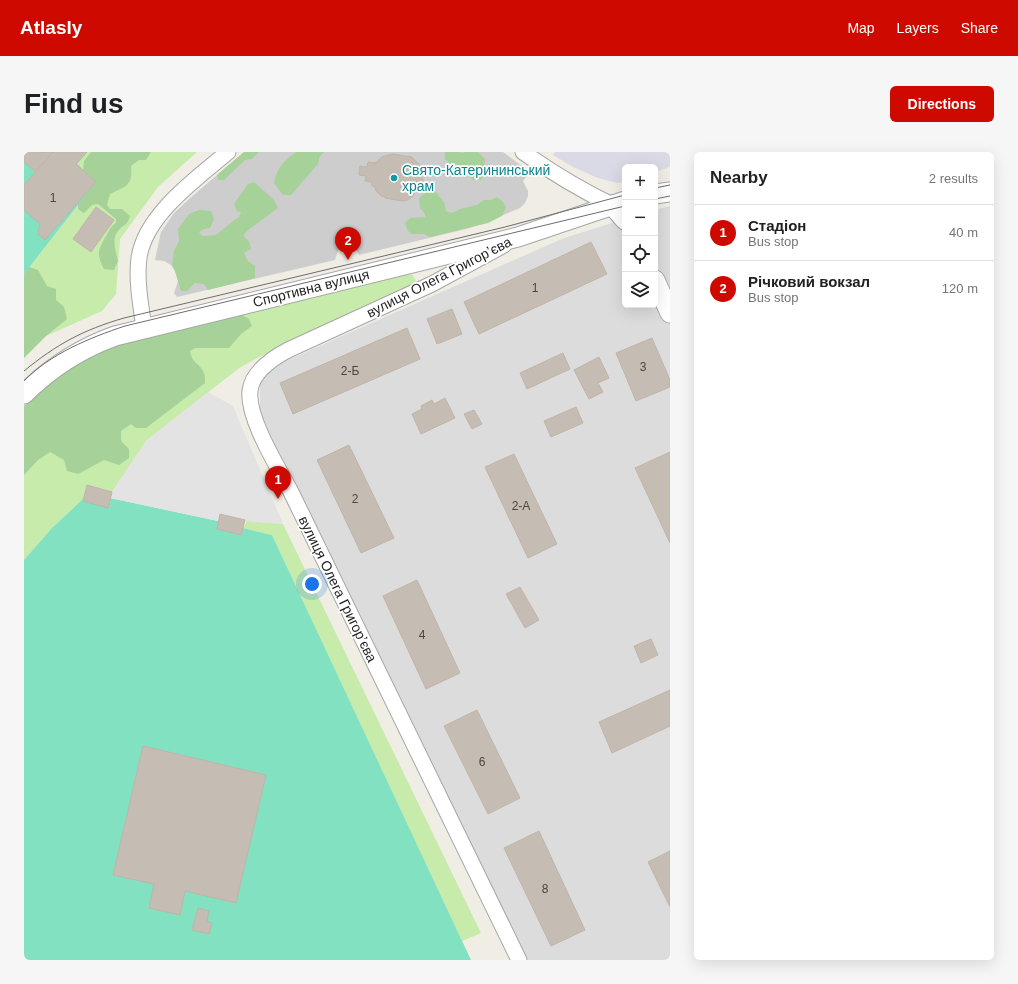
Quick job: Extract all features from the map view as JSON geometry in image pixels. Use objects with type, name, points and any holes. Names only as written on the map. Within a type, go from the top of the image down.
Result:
[{"type":"street","points":[[144,328],[138,277],[139,258],[143,244],[151,228],[172,199],[228,152]]},
{"type":"street","points":[[524,152],[589,194],[618,203],[622,213]]},
{"type":"street","points":[[658,194],[670,192]]},
{"type":"street","name":"Спортивна вулиця","points":[[24,394],[62,361],[98,342],[115,336],[518,237],[618,203]]},
{"type":"street","name":"вулиця Олега Григорʼєва","points":[[518,237],[432,284],[272,358],[262,368],[250,390],[250,405],[270,452],[295,499],[519,960]]},
{"type":"street","points":[[658,287],[670,313]]},
{"type":"shaded area","points":[[244,152],[503,152],[526,169],[527,176],[523,181],[528,191],[528,196],[525,203],[520,208],[470,228],[359,255],[354,247],[338,250],[335,260],[177,297],[174,293],[178,281],[175,271],[171,265],[164,261],[155,260],[161,232],[174,213]]},
{"type":"shaded area","points":[[555,152],[670,152],[670,167],[658,171],[658,164],[622,164],[622,182],[617,183],[598,178],[573,167],[553,155]]},
{"type":"shaded area","points":[[670,206],[670,960],[528,960],[260,415],[260,382],[272,367],[564,238],[622,220],[622,308],[658,308],[658,209]]},
{"type":"shaded area","points":[[208,392],[233,406],[283,524],[247,521],[220,515],[218,521],[110,498],[112,492],[146,441]]},
{"type":"green space","points":[[24,152],[87,152],[77,164],[96,182],[24,274]]},
{"type":"green space","points":[[87,152],[197,152],[158,187],[120,239],[116,294],[102,311],[46,336],[24,358],[24,274],[96,182],[76,164]]},
{"type":"green space","points":[[91,152],[151,152],[146,160],[139,160],[131,166],[131,178],[129,182],[124,187],[110,194],[107,205],[110,209],[122,209],[130,216],[128,222],[116,234],[114,242],[118,261],[114,270],[104,269],[99,252],[109,230],[116,223],[116,219],[98,204],[92,205],[84,213],[78,209],[78,204],[96,182],[83,170],[84,161]]},
{"type":"green space","points":[[244,152],[259,152],[252,159],[245,160],[224,180],[218,180],[217,175]]},
{"type":"green space","points":[[296,152],[324,152],[320,156],[318,164],[291,195],[283,195],[274,183],[277,173],[281,165]]},
{"type":"green space","points":[[445,152],[478,152],[485,159],[481,180],[473,180],[460,165],[450,164],[445,159]]},
{"type":"green space","points":[[254,182],[274,200],[278,208],[247,231],[243,236],[249,241],[251,249],[244,253],[248,261],[255,266],[255,278],[208,290],[204,284],[195,283],[187,291],[181,291],[172,265],[174,251],[179,241],[178,229],[189,214],[199,210],[211,211],[214,219],[210,228],[199,232],[202,236],[216,235],[239,217],[241,212],[237,211],[234,204],[248,184]]},
{"type":"green space","points":[[435,191],[444,202],[446,211],[452,213],[460,209],[477,205],[484,200],[491,200],[497,197],[506,207],[502,216],[488,223],[430,237],[424,234],[412,234],[408,231],[405,223],[410,218],[425,217],[425,214],[420,208],[419,198],[425,192]]},
{"type":"green space","points":[[29,267],[38,270],[47,286],[56,289],[56,300],[64,307],[67,319],[46,336],[24,358],[24,274]]},
{"type":"green space","points":[[407,274],[412,275],[416,280],[414,285],[257,358],[238,369],[146,441],[112,492],[87,485],[84,498],[51,529],[24,560],[24,406],[114,343]]},
{"type":"green space","points":[[240,314],[249,319],[252,326],[241,334],[229,348],[195,348],[190,351],[192,359],[204,373],[205,383],[146,428],[136,428],[131,424],[121,431],[121,441],[129,449],[129,458],[119,465],[104,460],[78,474],[67,471],[64,460],[50,452],[38,460],[24,475],[24,406],[64,368],[114,343]]},
{"type":"green space","points":[[87,485],[112,492],[110,498],[218,521],[220,514],[245,520],[243,528],[272,535],[471,960],[24,960],[24,560],[51,529],[84,498]]},
{"type":"green space","points":[[247,521],[283,524],[481,933],[462,941],[272,535],[243,528]]},
{"type":"building","points":[[24,152],[53,152],[36,172],[24,162]]},
{"type":"building","points":[[53,152],[87,152],[76,164],[96,182],[45,240],[38,234],[40,224],[24,210],[24,185]]},
{"type":"building","name":"Свято-Катерининський храм","points":[[392,154],[412,157],[419,164],[423,180],[422,185],[408,200],[402,201],[381,196],[376,191],[374,186],[372,186],[372,182],[365,181],[366,176],[359,175],[360,166],[367,167],[368,162],[375,163],[382,157]]},
{"type":"building","points":[[96,207],[114,220],[91,252],[73,239]]},
{"type":"building","points":[[591,242],[607,274],[479,334],[464,302]]},
{"type":"building","points":[[452,309],[462,334],[437,344],[427,319]]},
{"type":"building","points":[[407,328],[420,359],[293,414],[280,383]]},
{"type":"building","points":[[652,338],[670,380],[670,387],[636,401],[616,353]]},
{"type":"building","points":[[563,353],[570,369],[527,389],[520,373]]},
{"type":"building","points":[[599,357],[609,378],[598,383],[603,392],[589,399],[574,370]]},
{"type":"building","points":[[445,398],[455,418],[421,434],[412,414],[422,409],[421,406],[432,400],[434,404]]},
{"type":"building","points":[[576,407],[583,423],[551,437],[544,421]]},
{"type":"building","points":[[474,410],[482,424],[472,429],[464,414]]},
{"type":"building","points":[[349,445],[394,538],[361,553],[317,460]]},
{"type":"building","points":[[670,452],[670,543],[635,468]]},
{"type":"building","points":[[514,454],[557,544],[528,558],[485,467]]},
{"type":"building","points":[[87,485],[112,492],[108,508],[83,501]]},
{"type":"building","points":[[220,514],[245,520],[241,535],[217,529]]},
{"type":"building","points":[[417,580],[460,673],[426,689],[383,596]]},
{"type":"building","points":[[520,587],[539,620],[525,628],[506,594]]},
{"type":"building","points":[[651,639],[658,655],[641,663],[634,646]]},
{"type":"building","points":[[670,690],[670,726],[612,753],[599,722]]},
{"type":"building","points":[[477,710],[520,798],[488,814],[444,726]]},
{"type":"building","points":[[143,746],[266,775],[236,903],[185,891],[180,915],[149,908],[154,884],[113,875]]},
{"type":"building","points":[[539,831],[585,930],[551,946],[504,848]]},
{"type":"building","points":[[670,851],[670,907],[648,862]]},
{"type":"building","points":[[198,908],[209,911],[207,921],[212,923],[209,934],[192,930]]},
{"type":"tram line","points":[[658,187],[670,185]]},
{"type":"tram line","points":[[24,371],[36,361],[71,339],[124,318],[505,227],[622,196]]},
{"type":"tram line","points":[[658,198],[670,196]]},
{"type":"tram line","points":[[24,381],[34,371],[58,355],[84,342],[125,326],[622,207]]},
{"type":"place","name":"Свято-Катерининський храм","points":[[394,178]]},
{"type":"place","name":"Річковий вокзал","points":[[348,260]]},
{"type":"place","name":"Стадіон","points":[[278,499]]}]
